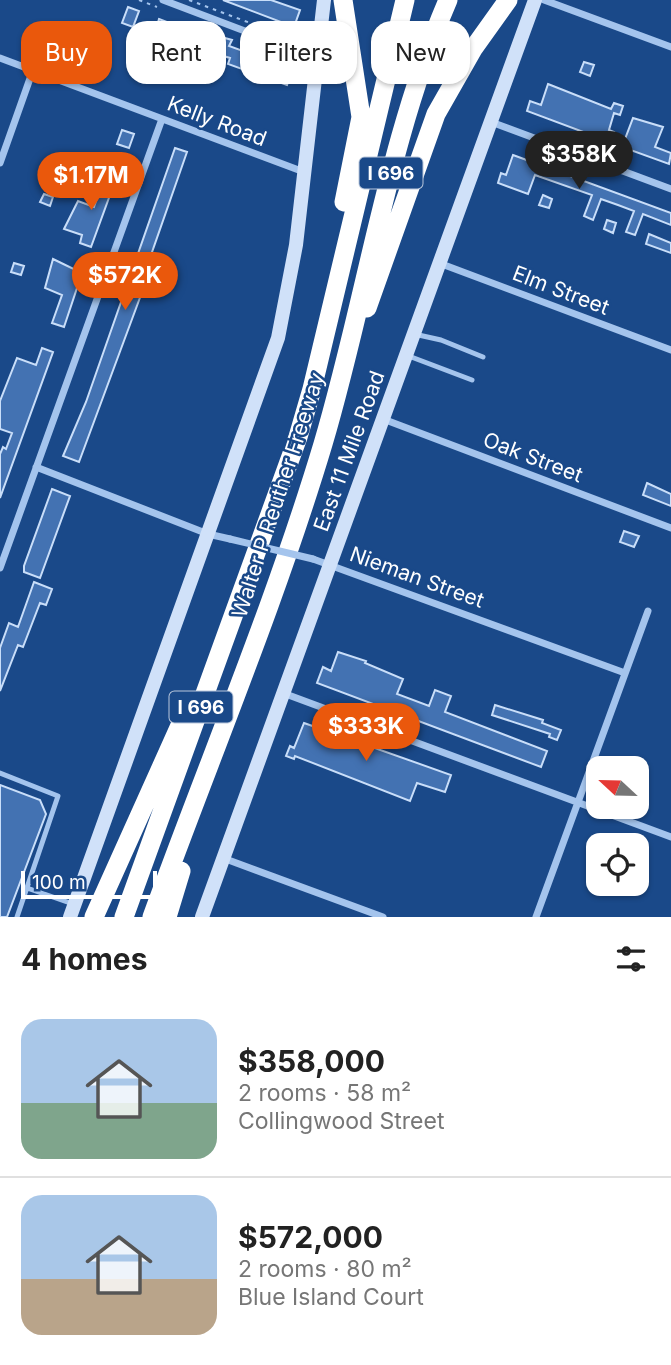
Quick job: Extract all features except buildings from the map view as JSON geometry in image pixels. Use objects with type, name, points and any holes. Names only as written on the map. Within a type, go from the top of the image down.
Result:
[{"type":"highway","points":[[325,335],[333,254],[361,117],[343,0]]},
{"type":"highway","name":"Walter P Reuther Freeway","points":[[124,917],[277,497],[309,401],[405,0]]},
{"type":"highway","name":"Walter P Reuther Freeway","points":[[152,917],[310,484],[348,351],[410,104],[447,0]]},
{"type":"highway","points":[[348,351],[376,290],[436,114],[468,58],[508,0]]},
{"type":"highway","points":[[94,917],[207,662],[243,564],[277,497]]},
{"type":"highway","points":[[167,917],[208,791],[221,732]]},
{"type":"main road","points":[[321,21],[324,0]]},
{"type":"main road","name":"East 11 Mile Road","points":[[202,917],[535,0]]},
{"type":"main road","points":[[72,911],[278,338],[296,245],[313,84]]},
{"type":"street","points":[[163,0],[240,29]]},
{"type":"street","points":[[544,0],[671,47]]},
{"type":"street","name":"Kelly Road","points":[[0,58],[21,66]]},
{"type":"street","points":[[0,163],[28,84]]},
{"type":"street","name":"Kelly Road","points":[[70,84],[304,172]]},
{"type":"street","points":[[0,568],[162,119]]},
{"type":"street","points":[[491,122],[671,189]]},
{"type":"street","name":"Elm Street","points":[[439,263],[671,350]]},
{"type":"street","name":"Oak Street","points":[[383,419],[671,528]]},
{"type":"street","name":"Nieman Street","points":[[36,467],[208,534],[330,563],[625,673]]},
{"type":"street","points":[[536,917],[648,611]]},
{"type":"street","points":[[283,693],[671,836]]},
{"type":"street","points":[[223,858],[383,917]]},
{"type":"lane","points":[[414,334],[441,340],[483,357]]},
{"type":"lane","points":[[406,355],[472,380]]},
{"type":"lane","points":[[0,774],[58,796],[17,917]]},
{"type":"lane","points":[[27,888],[72,911]]},
{"type":"path","points":[[189,0],[245,21]]}]
